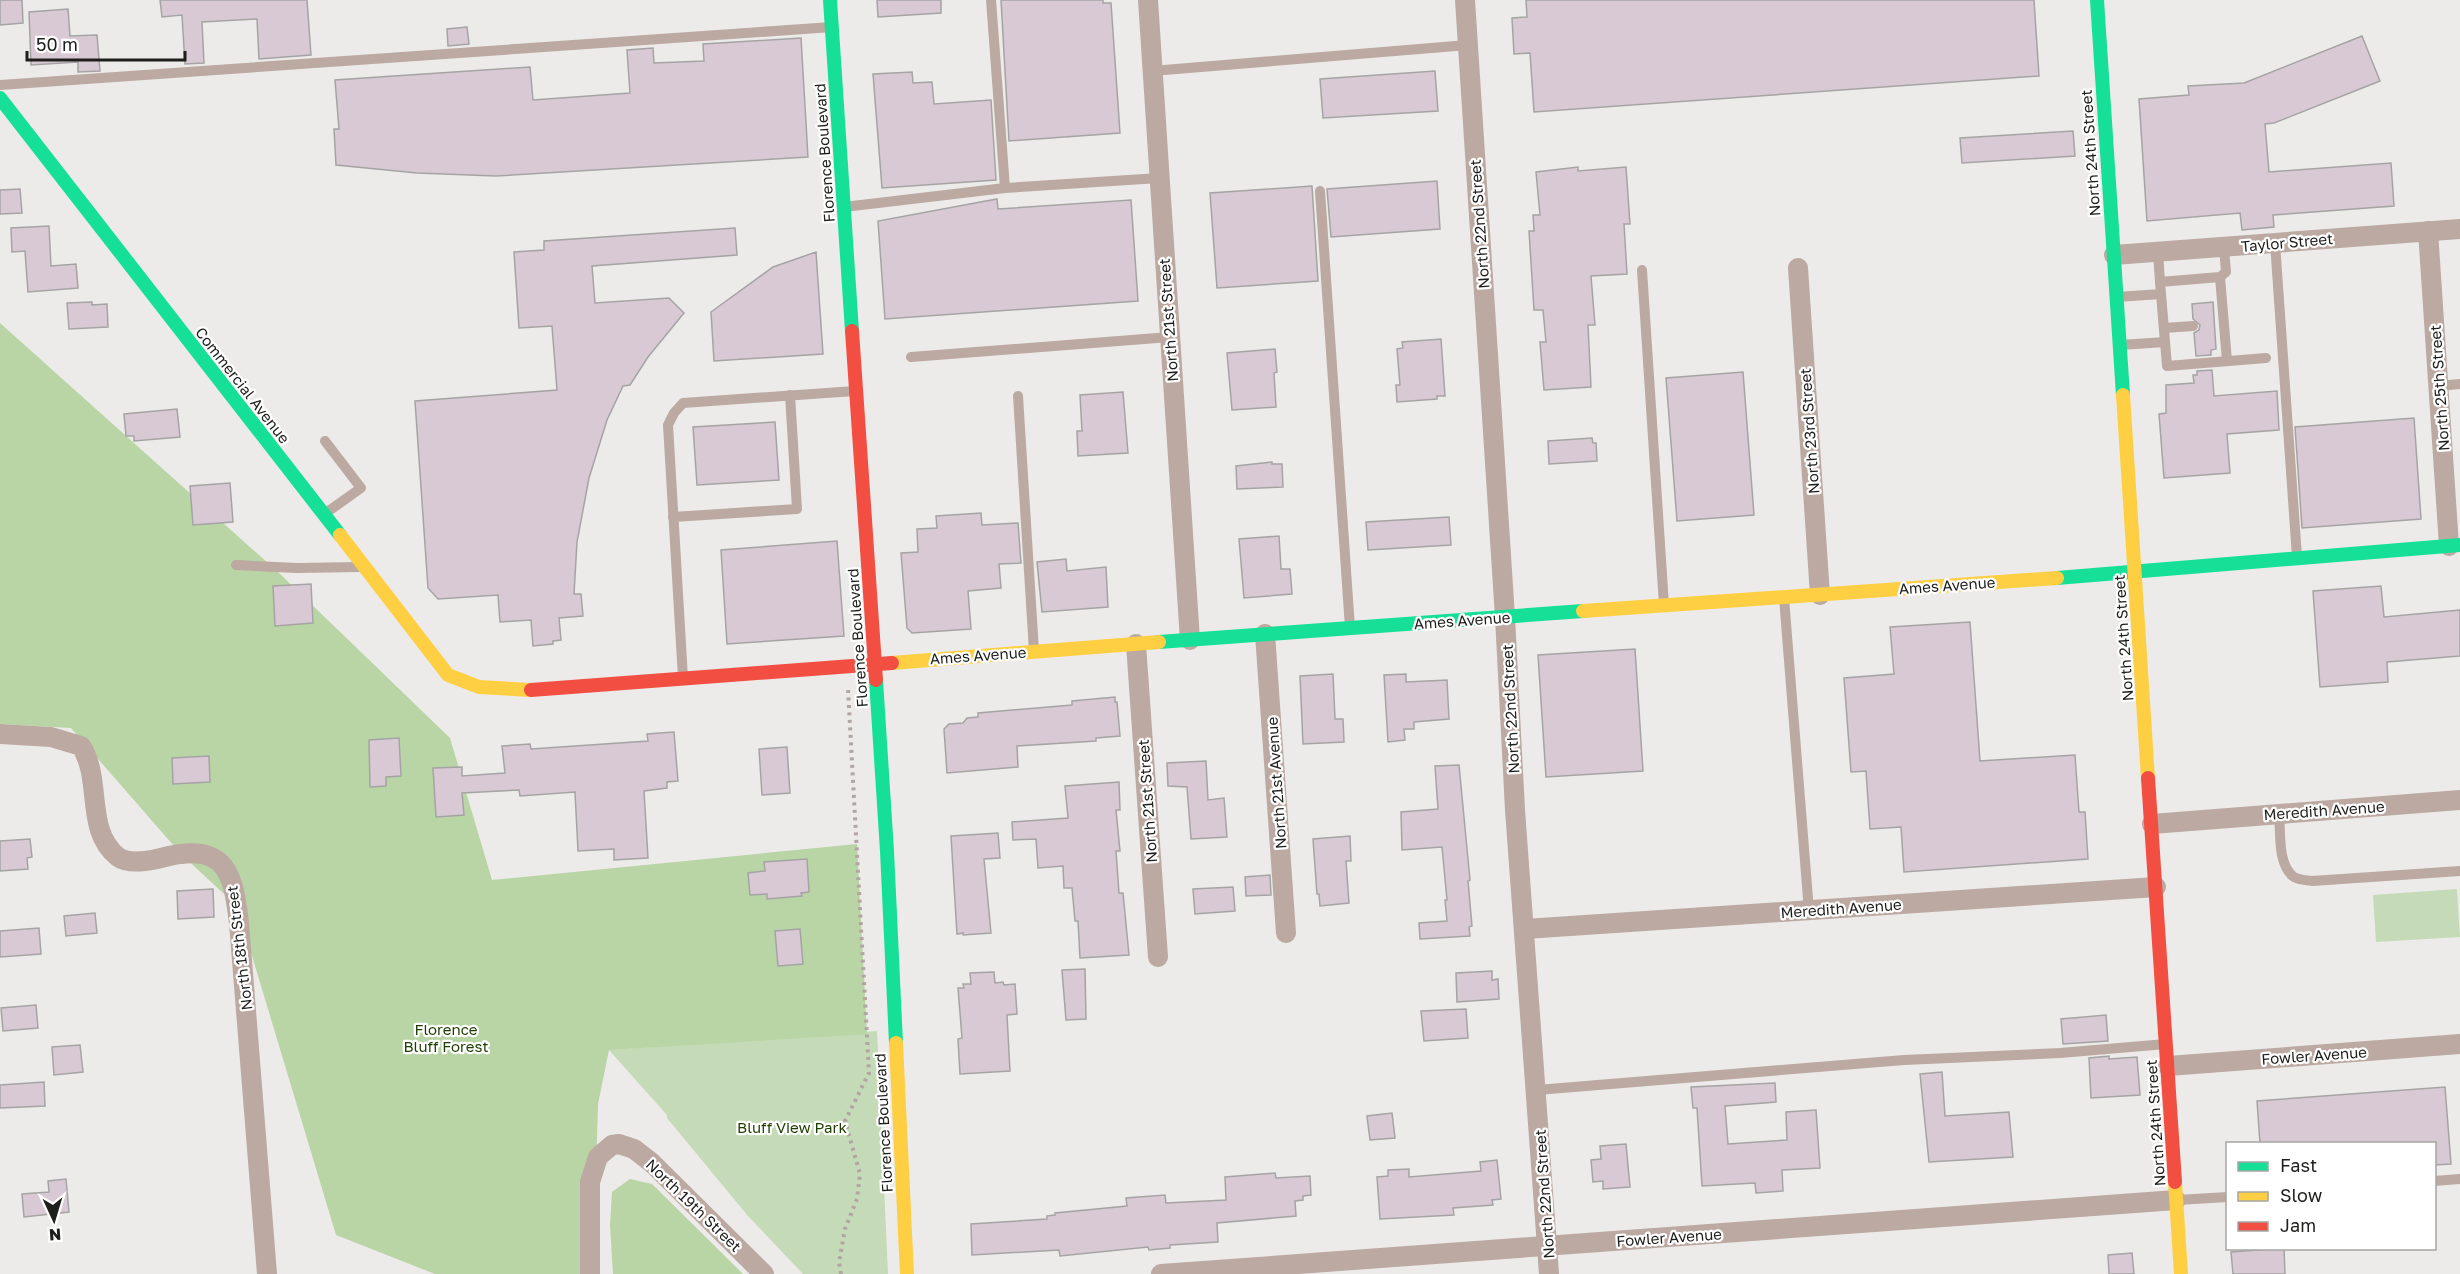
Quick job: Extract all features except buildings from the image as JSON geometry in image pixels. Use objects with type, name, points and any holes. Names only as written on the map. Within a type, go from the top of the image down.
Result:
[{"type":"main road","name":"Florence Boulevard","points":[[830,0],[875,663],[907,1274]]},
{"type":"main road","name":"North 24th Street","points":[[2097,0],[2181,1274]]},
{"type":"main road","name":"Commercial Avenue","points":[[0,98],[448,675],[465,685]]},
{"type":"main road","name":"Ames Avenue","points":[[465,685],[506,691],[524,690],[2135,572],[2455,545]]},
{"type":"street","name":"North 21st Street","points":[[1148,0],[1190,640]]},
{"type":"street","name":"North 22nd Street","points":[[1465,0],[1505,617],[1515,810],[1549,1274]]},
{"type":"street","name":"Taylor Street","points":[[2114,255],[2460,229]]},
{"type":"street","name":"North 25th Street","points":[[2428,231],[2438,386],[2455,545]]},
{"type":"street","name":"North 23rd Street","points":[[1798,268],[1820,595]]},
{"type":"street","name":"North 21st Avenue","points":[[1266,634],[1286,933]]},
{"type":"street","name":"North 21st Street","points":[[1136,644],[1158,957]]},
{"type":"street","name":"North 18th Street","points":[[0,734],[32,735],[71,741],[81,746],[91,766],[98,831],[119,857],[133,862],[151,861],[181,854],[203,854],[216,858],[234,883],[267,1274]]},
{"type":"street","name":"Meredith Avenue","points":[[2152,824],[2460,800]]},
{"type":"street","name":"Meredith Avenue","points":[[1525,929],[2156,887]]},
{"type":"street","name":"Fowler Avenue","points":[[2168,1066],[2460,1044]]},
{"type":"street","name":"North 19th Street","points":[[590,1274],[590,1182],[598,1157],[612,1145],[619,1144],[634,1149],[652,1163],[764,1274]]},
{"type":"street","name":"Fowler Avenue","points":[[1161,1274],[2176,1200]]},
{"type":"lane","points":[[991,0],[1005,188]]},
{"type":"lane","points":[[0,85],[832,27]]},
{"type":"lane","points":[[1152,70],[1468,45]]},
{"type":"lane","points":[[844,207],[1005,188],[1159,178]]},
{"type":"lane","points":[[1320,191],[1350,628]]},
{"type":"lane","points":[[2275,243],[2297,558]]},
{"type":"lane","points":[[2160,282],[2220,277],[2226,272],[2224,248]]},
{"type":"lane","points":[[2158,252],[2167,366],[2266,358]]},
{"type":"lane","points":[[1642,270],[1664,607]]},
{"type":"lane","points":[[2220,277],[2219,324],[2227,361]]},
{"type":"lane","points":[[2117,297],[2161,294]]},
{"type":"lane","points":[[2164,328],[2193,326]]},
{"type":"lane","points":[[911,357],[1170,337]]},
{"type":"lane","points":[[2121,345],[2165,342]]},
{"type":"lane","points":[[2438,386],[2460,384]]},
{"type":"lane","points":[[683,678],[668,425],[674,413],[683,403],[856,391]]},
{"type":"lane","points":[[674,517],[797,509],[790,395]]},
{"type":"lane","points":[[1018,396],[1034,651]]},
{"type":"lane","points":[[323,515],[361,489],[325,441]]},
{"type":"lane","points":[[236,565],[297,568],[363,567]]},
{"type":"lane","points":[[1784,598],[1809,911]]},
{"type":"lane","points":[[2279,814],[2282,856],[2289,872],[2296,879],[2312,881],[2460,871]]},
{"type":"lane","points":[[1537,1090],[1904,1060],[2060,1053],[2166,1044]]},
{"type":"lane","points":[[2436,1181],[2460,1179]]},
{"type":"lane","points":[[2176,1200],[2226,1197]]},
{"type":"path","points":[[841,1274],[839,1262],[845,1229],[856,1199],[860,1174],[845,1121],[869,1073],[847,665]]},
{"type":"green space","name":"Florence Bluff Forest","points":[[0,323],[279,573],[450,738],[492,880],[857,844],[867,1034],[609,1050],[598,1104],[593,1274],[435,1274],[336,1235],[237,906],[181,854],[71,728],[0,724]]},
{"type":"green space","points":[[2457,889],[2460,937],[2376,942],[2373,895]]},
{"type":"green space","name":"Bluff View Park","points":[[877,1031],[888,1274],[803,1274],[748,1216],[667,1118],[667,1115],[609,1050]]},
{"type":"green space","points":[[630,1179],[652,1184],[743,1274],[613,1274],[610,1225],[612,1192]]},
{"type":"traffic: fast","points":[[830,0],[852,331]]},
{"type":"traffic: fast","points":[[2097,0],[2123,395]]},
{"type":"traffic: fast","points":[[0,98],[340,535]]},
{"type":"traffic: fast","points":[[2057,578],[2460,545]]},
{"type":"traffic: fast","points":[[1159,642],[1583,611]]},
{"type":"traffic: fast","points":[[876,680],[896,1043]]},
{"type":"traffic: slow","points":[[2123,395],[2148,778]]},
{"type":"traffic: slow","points":[[340,535],[448,675],[479,687],[531,690]]},
{"type":"traffic: slow","points":[[1583,611],[2057,578]]},
{"type":"traffic: slow","points":[[892,663],[1159,642]]},
{"type":"traffic: slow","points":[[896,1043],[907,1274]]},
{"type":"traffic: slow","points":[[2175,1182],[2181,1274]]},
{"type":"traffic: jam","points":[[852,331],[876,680]]},
{"type":"traffic: jam","points":[[531,690],[892,663]]},
{"type":"traffic: jam","points":[[2148,778],[2175,1182]]}]
